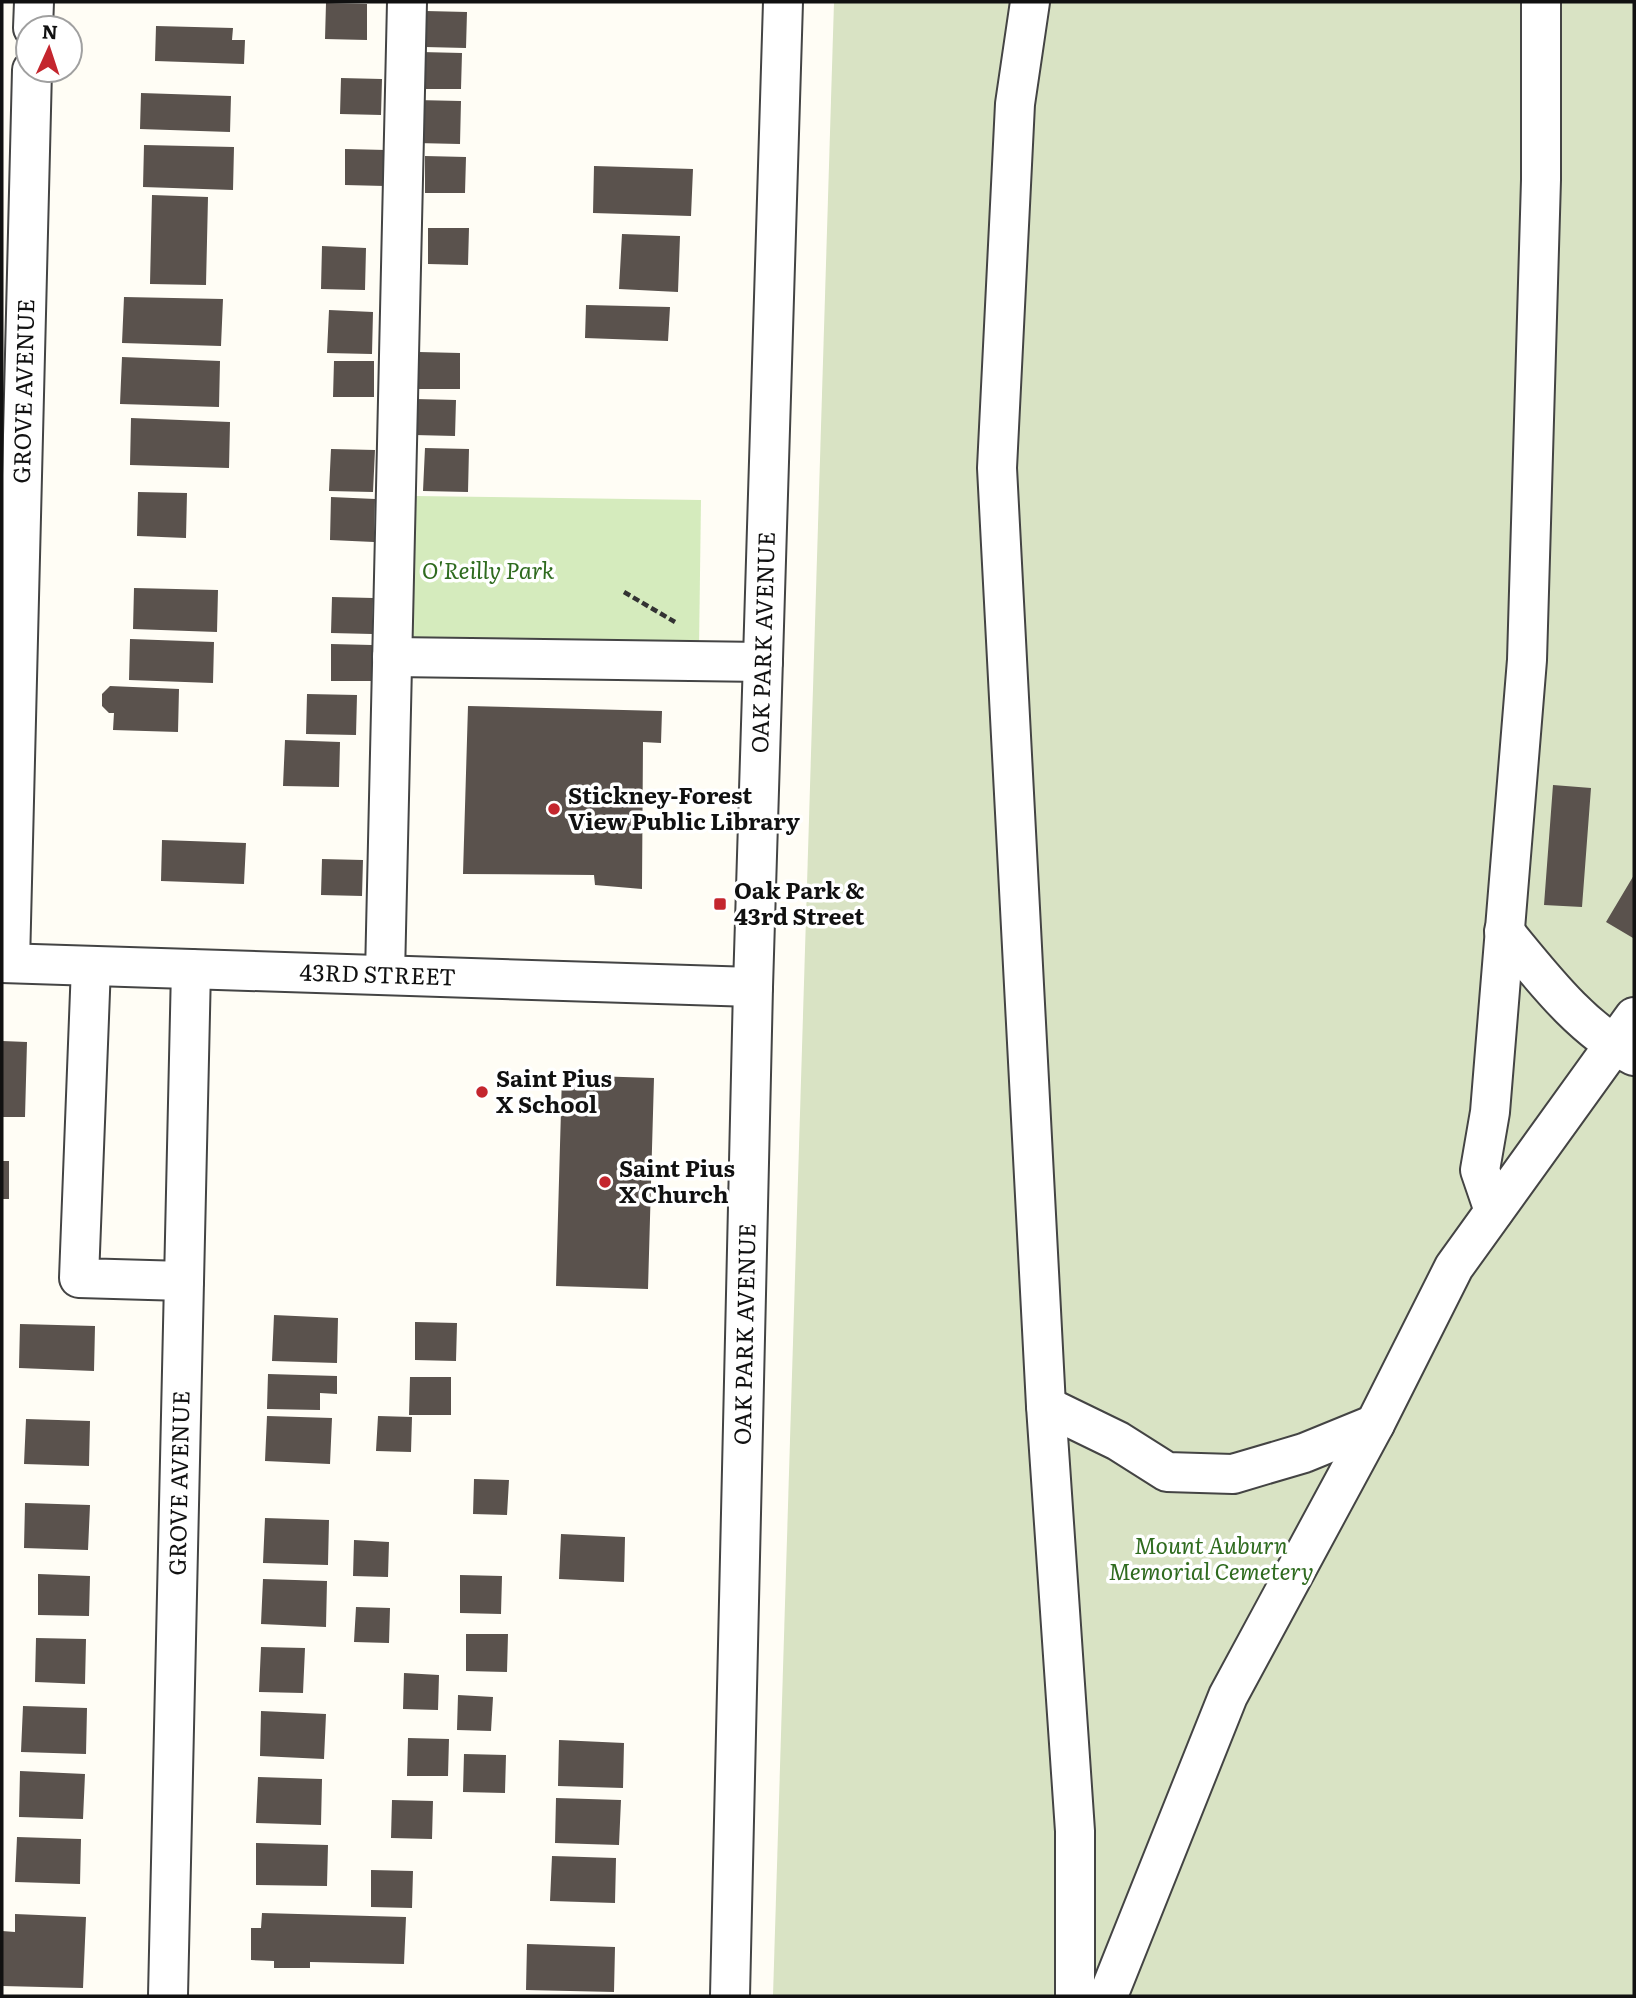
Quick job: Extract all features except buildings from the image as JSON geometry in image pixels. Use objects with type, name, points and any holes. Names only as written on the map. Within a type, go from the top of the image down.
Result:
[{"type":"street","points":[[384,975],[407,2]]},
{"type":"street","name":"OAK PARK AVENUE","points":[[730,1996],[753,987],[783,2]]},
{"type":"street","points":[[1030,2],[1015,104],[998,468],[1046,1406],[1075,1831],[1075,1996]]},
{"type":"street","points":[[1494,1211],[1480,1170],[1490,1112],[1527,660],[1541,180],[1541,2]]},
{"type":"street","name":"GROVE AVENUE","points":[[6,963],[32,84]]},
{"type":"street","points":[[392,657],[763,662]]},
{"type":"street","points":[[1108,1996],[1228,1696],[1375,1424],[1454,1267],[1494,1211],[1628,1040],[1556,994],[1504,932]]},
{"type":"street","name":"43RD STREET","points":[[6,963],[753,987]]},
{"type":"street","points":[[91,966],[79,1278],[184,1281]]},
{"type":"street","name":"GROVE AVENUE","points":[[168,1996],[191,969]]},
{"type":"street","points":[[1046,1406],[1118,1441],[1167,1472],[1233,1474],[1304,1453],[1375,1424]]},
{"type":"path","points":[[624,592],[680,625]]},
{"type":"green space","name":"Mount Auburn Memorial Cemetery","points":[[834,2],[1634,2],[1634,1996],[773,1996]]},
{"type":"green space","name":"O'Reilly Park","points":[[415,496],[701,500],[699,648],[412,644]]},
{"type":"place","name":"Stickney-Forest View Public Library","points":[[554,809]]},
{"type":"place","name":"Oak Park & 43rd Street","points":[[720,904]]},
{"type":"place","name":"Saint Pius X School","points":[[482,1092]]},
{"type":"place","name":"Saint Pius X Church","points":[[605,1182]]}]
